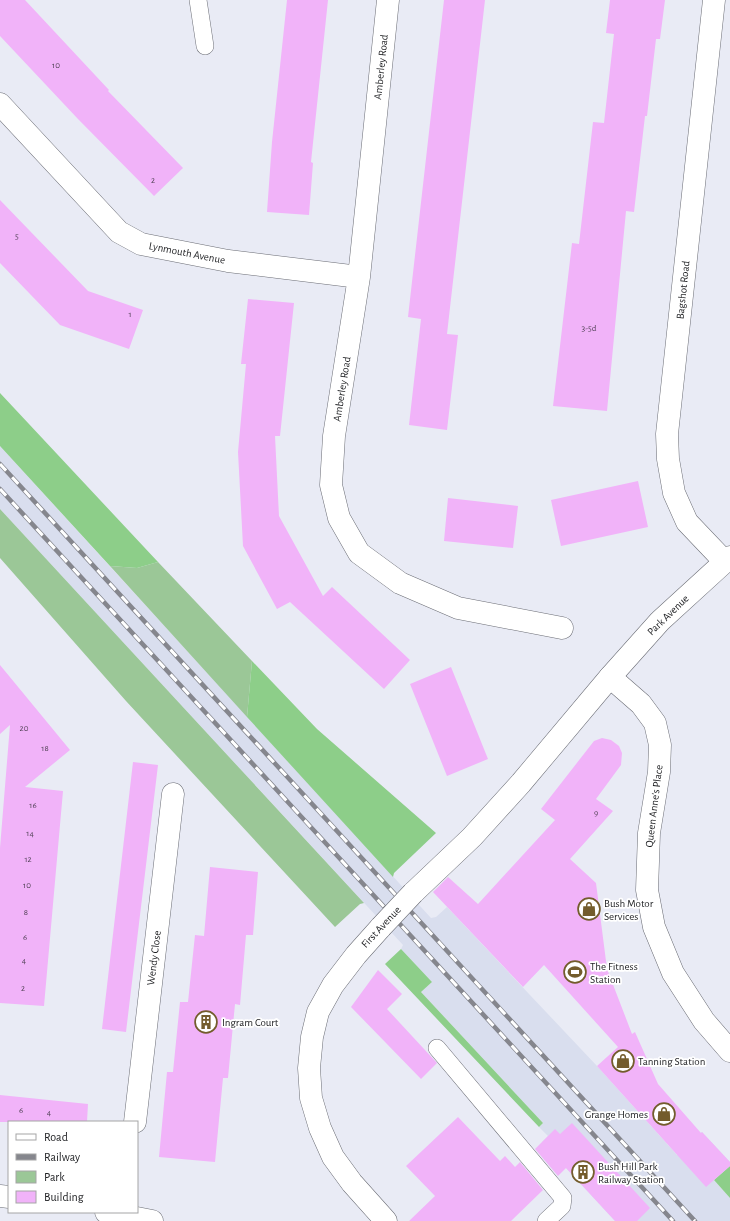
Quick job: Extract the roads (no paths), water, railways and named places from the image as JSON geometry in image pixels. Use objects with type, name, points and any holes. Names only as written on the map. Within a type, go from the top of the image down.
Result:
[{"type":"street","name":"Amberley Road","points":[[388,0],[359,277],[334,436],[331,485],[339,518],[359,553],[400,583],[458,608],[562,628]]},
{"type":"street","name":"Bagshot Road","points":[[714,0],[667,434],[668,459],[674,493],[687,522],[728,560]]},
{"type":"street","name":"Lynmouth Avenue","points":[[0,104],[119,232],[141,244],[228,261],[359,277]]},
{"type":"street","name":"Park Avenue","points":[[610,676],[660,621],[728,560]]},
{"type":"street","name":"First Avenue","points":[[386,1221],[352,1183],[332,1157],[320,1128],[311,1098],[309,1068],[312,1037],[318,1012],[333,985],[356,955],[414,893],[472,837],[521,783],[610,676]]},
{"type":"street","name":"Queen Anne's Place","points":[[610,676],[641,704],[655,723],[660,745],[659,772],[649,833],[647,890],[654,927],[673,973],[704,1021],[730,1051]]},
{"type":"street","name":"Wendy Close","points":[[134,1121],[173,794]]},
{"type":"street","points":[[118,1213],[152,1221]]},
{"type":"lane","points":[[198,0],[205,46]]},
{"type":"lane","points":[[436,1048],[563,1198],[562,1206],[546,1221]]},
{"type":"railway","points":[[0,464],[695,1221]]},
{"type":"railway","points":[[0,489],[673,1221]]},
{"type":"place","name":"Bush Motor Services","points":[[589,909]]},
{"type":"place","name":"The Fitness Station","points":[[575,972]]},
{"type":"place","name":"Ingram Court","points":[[206,1022]]},
{"type":"place","name":"Tanning Station","points":[[623,1061]]},
{"type":"place","name":"Grange Homes","points":[[664,1114]]},
{"type":"place","name":"Bush Hill Park Railway Station","points":[[583,1172]]}]
